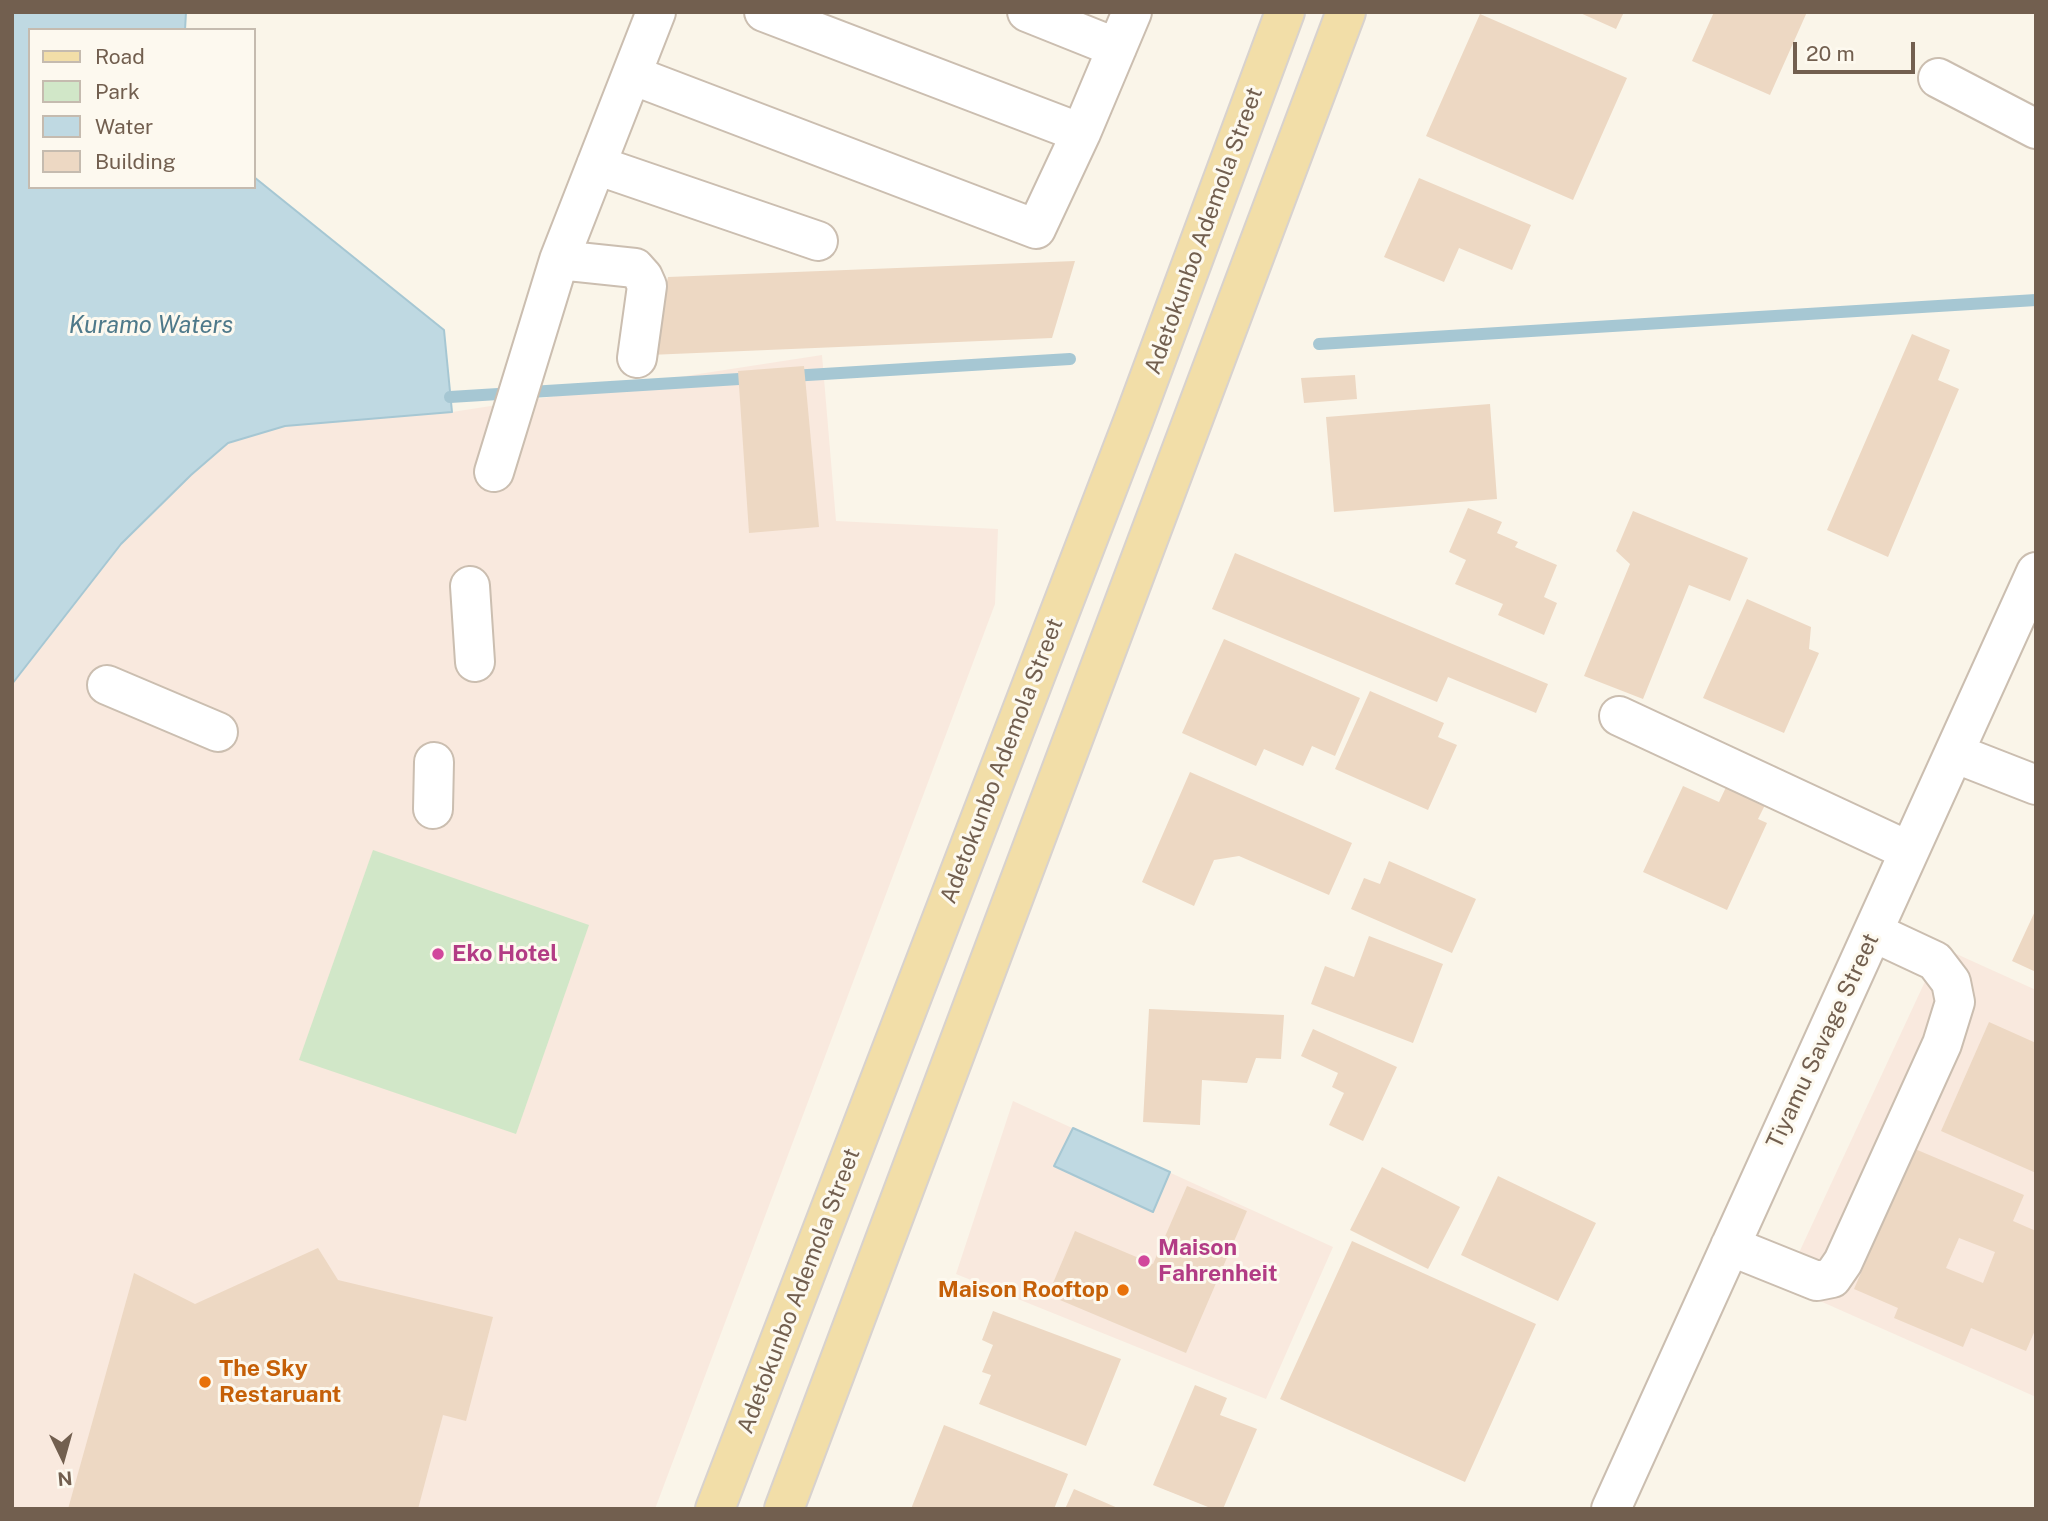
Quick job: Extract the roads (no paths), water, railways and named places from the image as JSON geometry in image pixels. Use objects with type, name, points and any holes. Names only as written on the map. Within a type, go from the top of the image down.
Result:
[{"type":"main road","name":"Adetokunbo Ademola Street","points":[[715,1509],[1134,419],[1285,12]]},
{"type":"main road","points":[[784,1509],[1346,12]]},
{"type":"street","points":[[494,472],[559,260],[656,12]]},
{"type":"street","points":[[764,12],[1082,133]]},
{"type":"street","points":[[1027,12],[1118,48]]},
{"type":"street","points":[[632,75],[1036,229],[1082,133],[1132,12]]},
{"type":"street","points":[[1938,78],[2036,129]]},
{"type":"street","points":[[596,165],[818,241]]},
{"type":"street","points":[[559,260],[635,268],[643,277],[647,286],[637,358]]},
{"type":"street","name":"Tiyamu Savage Street","points":[[1611,1509],[2036,572]]},
{"type":"street","points":[[470,586],[475,662]]},
{"type":"street","points":[[107,685],[218,732]]},
{"type":"street","points":[[1619,716],[1909,851]]},
{"type":"street","points":[[1954,753],[2036,785]]},
{"type":"street","points":[[433,809],[434,761]]},
{"type":"street","points":[[1730,1246],[1817,1281],[1832,1278],[1843,1262],[1942,1044],[1955,1002],[1951,982],[1935,961],[1873,932]]},
{"type":"water","name":"Kuramo Waters","points":[[12,12],[186,12],[185,28],[28,28],[28,189],[256,189],[256,179],[444,330],[452,412],[285,426],[228,443],[191,475],[121,544],[12,684]]},
{"type":"water","points":[[1073,1128],[1170,1172],[1153,1212],[1054,1166]]},
{"type":"waterway","points":[[1319,344],[2036,300]]},
{"type":"waterway","points":[[791,376],[1070,359]]},
{"type":"waterway","points":[[450,397],[755,378]]},
{"type":"place","name":"Eko Hotel","points":[[438,954]]},
{"type":"place","name":"Maison Fahrenheit","points":[[1144,1261]]},
{"type":"place","name":"Maison Rooftop","points":[[1123,1290]]},
{"type":"place","name":"The Sky Restaruant","points":[[205,1382]]}]
